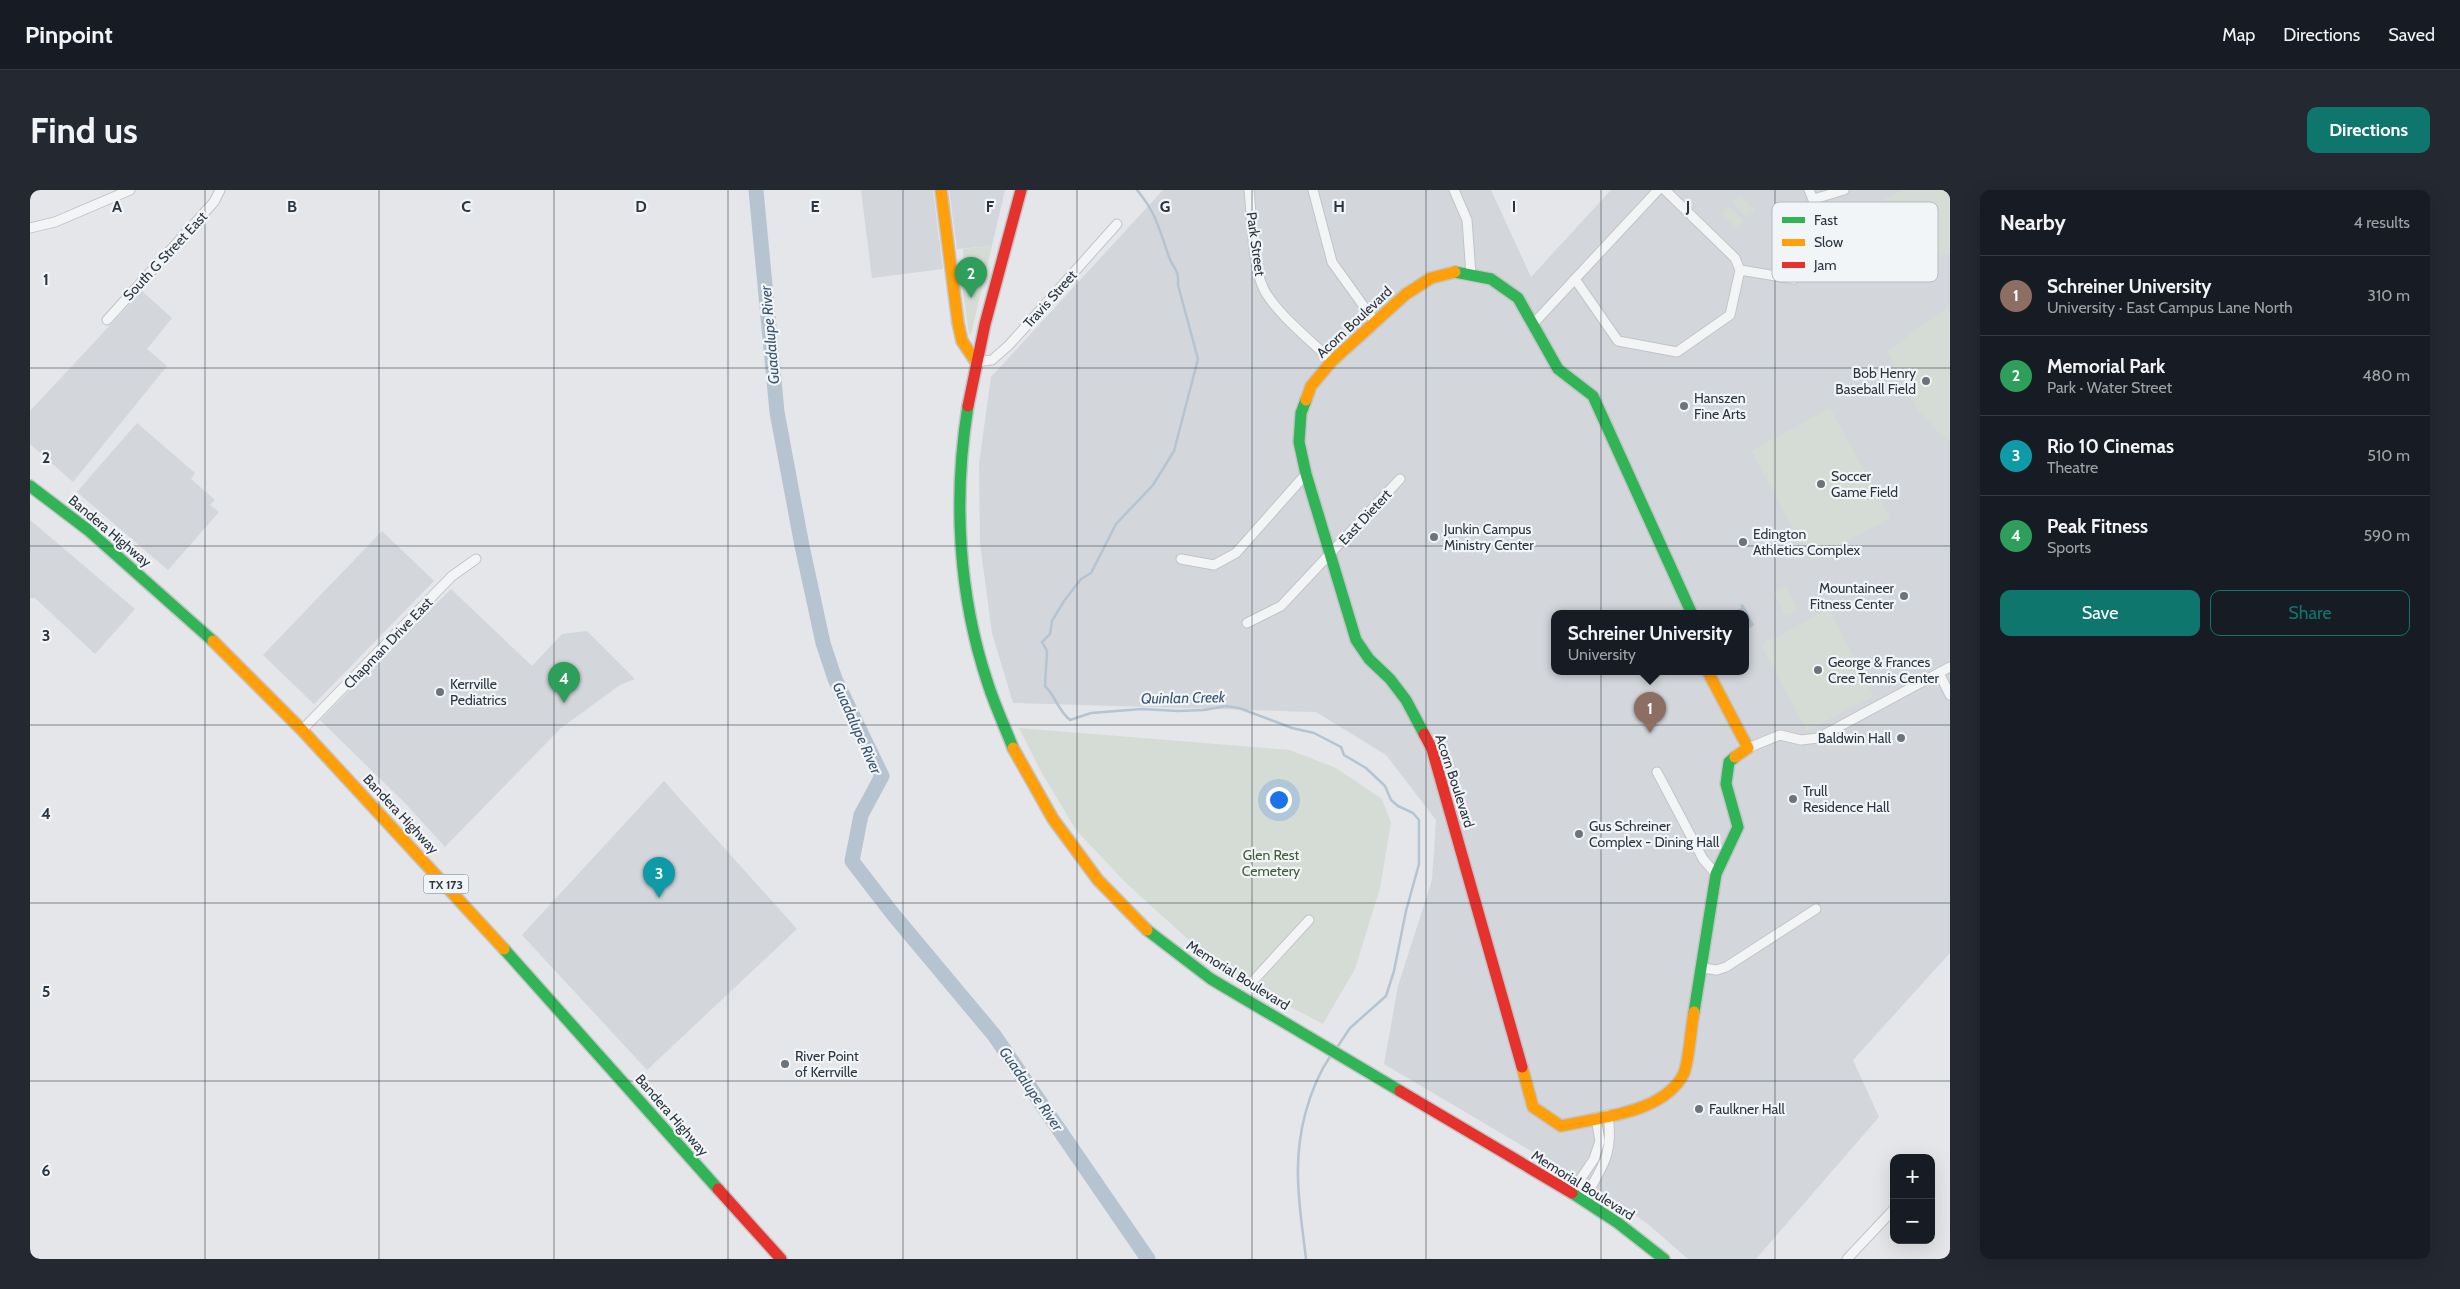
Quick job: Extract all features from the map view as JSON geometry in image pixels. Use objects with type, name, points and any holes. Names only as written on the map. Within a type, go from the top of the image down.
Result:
[{"type":"main road","points":[[941,190],[958,323],[962,341],[976,362]]},
{"type":"main road","name":"Memorial Boulevard","points":[[1022,190],[976,362],[961,461],[961,548],[976,642],[989,691],[1013,749],[1039,798],[1086,865],[1125,908],[1184,961],[1611,1218],[1664,1259]]},
{"type":"main road","name":"Acorn Boulevard","points":[[1690,610],[1593,396],[1558,369],[1518,298],[1491,279],[1456,272],[1430,278],[1406,294],[1332,361],[1311,386],[1301,413],[1299,442],[1306,474],[1356,640],[1369,659],[1390,679],[1406,700],[1432,749],[1533,1108],[1561,1126],[1643,1107],[1668,1094],[1684,1072],[1716,874],[1738,827],[1726,784],[1729,762],[1748,748]]},
{"type":"main road","name":"Bandera Highway","points":[[30,486],[88,530],[207,635],[302,730],[441,879],[781,1259]]},
{"type":"main road","points":[[1710,675],[1748,748]]},
{"type":"street","points":[[30,228],[55,222],[130,190]]},
{"type":"street","name":"South G Street East","points":[[107,320],[214,202],[220,190]]},
{"type":"street","name":"Park Street","points":[[1249,190],[1257,265],[1262,286],[1279,309],[1332,361]]},
{"type":"street","points":[[1313,190],[1332,262],[1375,322]]},
{"type":"street","points":[[1454,190],[1467,220],[1471,275]]},
{"type":"street","points":[[1533,324],[1658,190]]},
{"type":"street","points":[[1575,279],[1618,341],[1677,352],[1730,314],[1740,270],[1735,258],[1665,190]]},
{"type":"street","points":[[1809,190],[1815,202]]},
{"type":"street","points":[[1814,199],[1844,190]]},
{"type":"street","name":"Travis Street","points":[[976,362],[992,360],[1009,345],[1117,224]]},
{"type":"street","points":[[1740,270],[1772,275]]},
{"type":"street","points":[[1181,559],[1214,565],[1236,553],[1306,474]]},
{"type":"street","name":"East Dietert","points":[[1247,623],[1281,606],[1400,479]]},
{"type":"street","name":"Chapman Drive East","points":[[302,730],[452,576],[476,559]]},
{"type":"street","points":[[1748,748],[1780,735],[1801,740],[1818,738],[1950,667]]},
{"type":"street","points":[[1939,673],[1950,695]]},
{"type":"street","points":[[1657,772],[1703,859],[1716,874]]},
{"type":"street","points":[[1702,968],[1717,970],[1726,967],[1816,909]]},
{"type":"street","points":[[1253,981],[1309,920]]},
{"type":"street","points":[[1583,1201],[1608,1156],[1611,1137],[1608,1115]]},
{"type":"street","points":[[1571,1194],[1594,1159],[1600,1141],[1596,1118]]},
{"type":"street","points":[[1846,1259],[1890,1212]]},
{"type":"shaded area","points":[[861,190],[933,190],[943,269],[872,278]]},
{"type":"shaded area","points":[[949,190],[1005,190],[992,246],[957,249]]},
{"type":"shaded area","points":[[1163,190],[1491,190],[1531,277],[1611,190],[1950,190],[1950,953],[1853,1060],[1879,1117],[1756,1259],[1688,1259],[1649,1225],[1614,1200],[1384,1064],[1398,986],[1432,880],[1436,820],[1386,755],[1316,712],[1013,703],[992,633],[980,543],[979,464],[991,377]]},
{"type":"shaded area","points":[[142,291],[172,318],[147,349],[167,366],[73,482],[30,444],[30,411]]},
{"type":"shaded area","points":[[137,423],[195,473],[191,479],[215,500],[210,505],[219,512],[168,570],[77,492]]},
{"type":"shaded area","points":[[30,520],[135,609],[95,654],[35,598],[30,598]]},
{"type":"shaded area","points":[[382,531],[434,581],[314,704],[263,655]]},
{"type":"shaded area","points":[[451,589],[532,666],[562,634],[587,631],[635,679],[620,685],[561,728],[445,847],[406,804],[320,720]]},
{"type":"shaded area","points":[[664,781],[797,929],[647,1070],[522,935]]},
{"type":"green space","points":[[1901,190],[1950,190],[1950,254],[1938,255],[1938,202],[1879,202]]},
{"type":"green space","points":[[1740,195],[1755,210],[1747,218],[1732,202]]},
{"type":"green space","points":[[1728,206],[1744,221],[1736,229],[1721,213]]},
{"type":"green space","points":[[992,246],[971,334],[969,334],[959,264],[964,263],[963,249]]},
{"type":"green space","name":"Bob Henry Baseball Field","points":[[1950,305],[1950,440],[1944,438],[1918,410],[1887,351]]},
{"type":"green space","name":"Soccer Game Field","points":[[1830,408],[1890,518],[1811,561],[1751,451]]},
{"type":"green space","points":[[1786,586],[1798,610],[1786,616],[1773,593]]},
{"type":"green space","name":"George & Frances Cree Tennis Center","points":[[1829,609],[1874,696],[1807,731],[1761,645]]},
{"type":"green space","name":"Glen Rest Cemetery","points":[[1019,728],[1290,750],[1336,768],[1382,799],[1391,823],[1380,888],[1355,969],[1323,1024],[1224,972],[1126,883],[1076,830],[1039,768]]},
{"type":"water","points":[[1743,604],[1746,610],[1737,610],[1741,608],[1740,605]]},
{"type":"water","points":[[1749,615],[1754,625],[1749,628]]},
{"type":"waterway","name":"Guadalupe River","points":[[756,190],[777,412],[802,546],[823,643],[835,679],[882,776],[861,815],[852,861],[892,913],[994,1035],[1148,1259]]},
{"type":"waterway","name":"Quinlan Creek","points":[[1137,190],[1153,214],[1177,273],[1178,285],[1198,359],[1174,451],[1153,485],[1116,524],[1091,573],[1081,579],[1064,601],[1052,621],[1050,634],[1042,642],[1047,651],[1045,686],[1062,712],[1070,720],[1091,713],[1142,709],[1204,710],[1226,706],[1239,708],[1292,728],[1314,733],[1341,747],[1344,755],[1366,768],[1385,786],[1391,800],[1398,806],[1413,813],[1419,820],[1419,864],[1406,911],[1394,971],[1386,996],[1350,1028],[1336,1049]]},
{"type":"waterway","name":"Quinlan Creek","points":[[1306,1259],[1298,1186],[1298,1160],[1302,1128],[1310,1097],[1331,1055]]},
{"type":"traffic: fast","points":[[1455,272],[1491,279],[1518,298],[1558,369],[1593,396],[1690,610]]},
{"type":"traffic: fast","points":[[1306,400],[1301,413],[1299,442],[1306,474],[1356,640],[1369,659],[1390,679],[1406,700],[1424,734]]},
{"type":"traffic: fast","points":[[968,406],[963,441],[960,511],[965,581],[970,616],[978,650],[991,692],[1013,748]]},
{"type":"traffic: fast","points":[[30,486],[88,530],[213,641]]},
{"type":"traffic: fast","points":[[1694,1012],[1716,874],[1738,827],[1726,784],[1729,762],[1735,757]]},
{"type":"traffic: fast","points":[[1147,930],[1211,979],[1400,1091]]},
{"type":"traffic: fast","points":[[504,949],[718,1189]]},
{"type":"traffic: fast","points":[[1572,1193],[1618,1223],[1664,1259]]},
{"type":"traffic: slow","points":[[941,190],[958,323],[962,341],[976,362]]},
{"type":"traffic: slow","points":[[1306,400],[1311,386],[1332,361],[1406,294],[1431,278],[1455,272]]},
{"type":"traffic: slow","points":[[213,641],[302,730],[504,949]]},
{"type":"traffic: slow","points":[[1710,675],[1748,748],[1735,757]]},
{"type":"traffic: slow","points":[[1013,748],[1053,819],[1098,880],[1147,930]]},
{"type":"traffic: slow","points":[[1522,1067],[1533,1107],[1561,1126],[1630,1111],[1662,1097],[1675,1086],[1684,1073],[1694,1012]]},
{"type":"traffic: jam","points":[[968,406],[985,324],[1021,190]]},
{"type":"traffic: jam","points":[[1424,734],[1432,749],[1522,1067]]},
{"type":"traffic: jam","points":[[1400,1091],[1572,1193]]},
{"type":"traffic: jam","points":[[718,1189],[781,1259]]},
{"type":"place","name":"Memorial Park","points":[[971,298]]},
{"type":"place","name":"Bob Henry Baseball Field","points":[[1926,381]]},
{"type":"place","name":"Hanszen Fine Arts","points":[[1684,406]]},
{"type":"place","name":"Soccer Game Field","points":[[1821,484]]},
{"type":"place","name":"Junkin Campus Ministry Center","points":[[1434,537]]},
{"type":"place","name":"Edington Athletics Complex","points":[[1743,542]]},
{"type":"place","name":"Mountaineer Fitness Center","points":[[1904,596]]},
{"type":"place","name":"George & Frances Cree Tennis Center","points":[[1818,670]]},
{"type":"place","name":"Kerrville Pediatrics","points":[[440,692]]},
{"type":"place","name":"Peak Fitness","points":[[564,703]]},
{"type":"place","name":"Schreiner University","points":[[1650,733]]},
{"type":"place","name":"Baldwin Hall","points":[[1901,738]]},
{"type":"place","name":"Trull Residence Hall","points":[[1793,799]]},
{"type":"place","name":"Gus Schreiner Complex - Dining Hall","points":[[1579,834]]},
{"type":"place","name":"Rio 10 Cinemas","points":[[659,898]]},
{"type":"place","name":"River Point of Kerrville","points":[[785,1064]]},
{"type":"place","name":"Faulkner Hall","points":[[1699,1109]]}]
